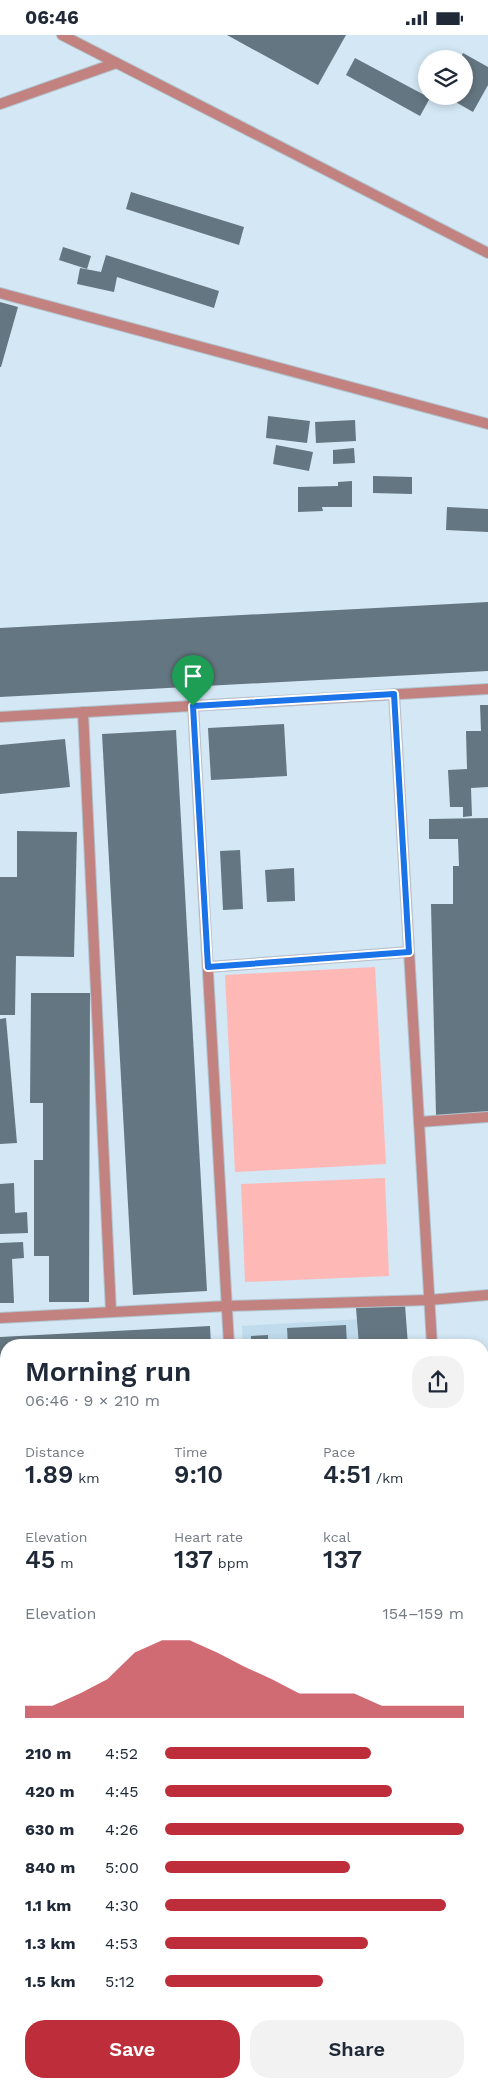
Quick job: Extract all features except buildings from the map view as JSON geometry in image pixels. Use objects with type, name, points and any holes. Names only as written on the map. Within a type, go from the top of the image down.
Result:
[{"type":"street","points":[[62,35],[488,253]]},
{"type":"street","points":[[0,104],[116,63]]},
{"type":"street","points":[[0,293],[488,424]]},
{"type":"street","points":[[0,717],[488,689]]},
{"type":"street","points":[[394,694],[432,1339]]},
{"type":"street","points":[[193,706],[229,1339]]},
{"type":"street","points":[[82,712],[111,1312]]},
{"type":"street","points":[[208,967],[409,952]]},
{"type":"street","points":[[419,1122],[488,1117]]},
{"type":"street","points":[[0,1318],[227,1306],[429,1300],[488,1295]]},
{"type":"shaded area","points":[[375,967],[386,1164],[235,1172],[225,975]]},
{"type":"shaded area","points":[[385,1178],[389,1276],[245,1282],[241,1184]]},
{"type":"shaded area","points":[[399,1317],[400,1339],[243,1339],[242,1326]]},
{"type":"route","points":[[394,694],[409,952],[208,967],[193,706],[394,694]]}]
